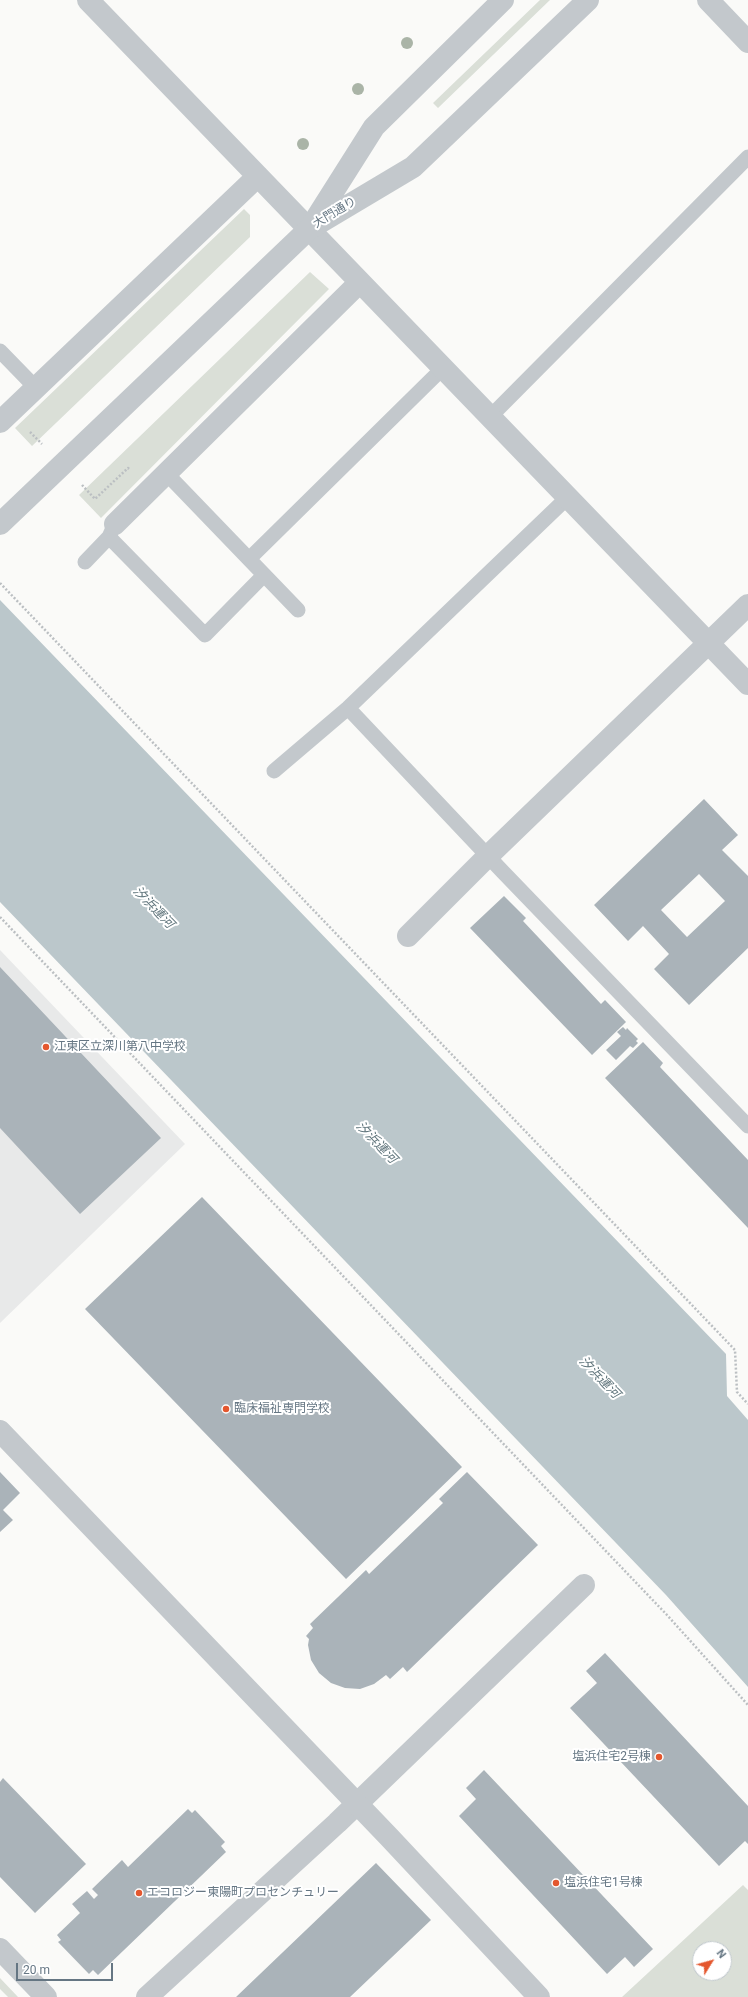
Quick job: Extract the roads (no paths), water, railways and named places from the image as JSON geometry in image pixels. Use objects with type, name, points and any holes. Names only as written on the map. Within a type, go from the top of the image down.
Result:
[{"type":"street","points":[[88,0],[748,684]]},
{"type":"street","name":"大門通り","points":[[309,229],[374,127],[503,0]]},
{"type":"street","name":"大門通り","points":[[309,229],[413,167],[588,0]]},
{"type":"street","points":[[708,0],[748,42]]},
{"type":"street","points":[[0,422],[258,176]]},
{"type":"street","points":[[3,521],[309,229]]},
{"type":"street","points":[[112,531],[166,473],[360,282]]},
{"type":"street","points":[[408,936],[488,856],[748,605]]},
{"type":"street","points":[[0,1432],[540,1997]]},
{"type":"street","points":[[147,1997],[357,1804],[584,1585]]},
{"type":"street","points":[[0,1949],[46,1997]]},
{"type":"lane","points":[[490,417],[748,157]]},
{"type":"lane","points":[[0,351],[36,388]]},
{"type":"lane","points":[[249,559],[443,368]]},
{"type":"lane","points":[[166,473],[298,610]]},
{"type":"lane","points":[[274,771],[348,708],[568,497]]},
{"type":"lane","points":[[85,562],[112,531],[205,635],[264,575]]},
{"type":"lane","points":[[348,708],[748,1126]]},
{"type":"water","name":"汐浜運河","points":[[0,600],[726,1354],[727,1396],[748,1420],[748,1687],[666,1595],[0,902]]},
{"type":"place","name":"江東区立深川第八中学校","points":[[46,1047]]},
{"type":"place","name":"臨床福祉専門学校","points":[[226,1409]]},
{"type":"place","name":"塩浜住宅2号棟","points":[[659,1757]]},
{"type":"place","name":"塩浜住宅1号棟","points":[[556,1883]]},
{"type":"place","name":"エコロジー東陽町プロセンチュリー","points":[[139,1893]]}]
